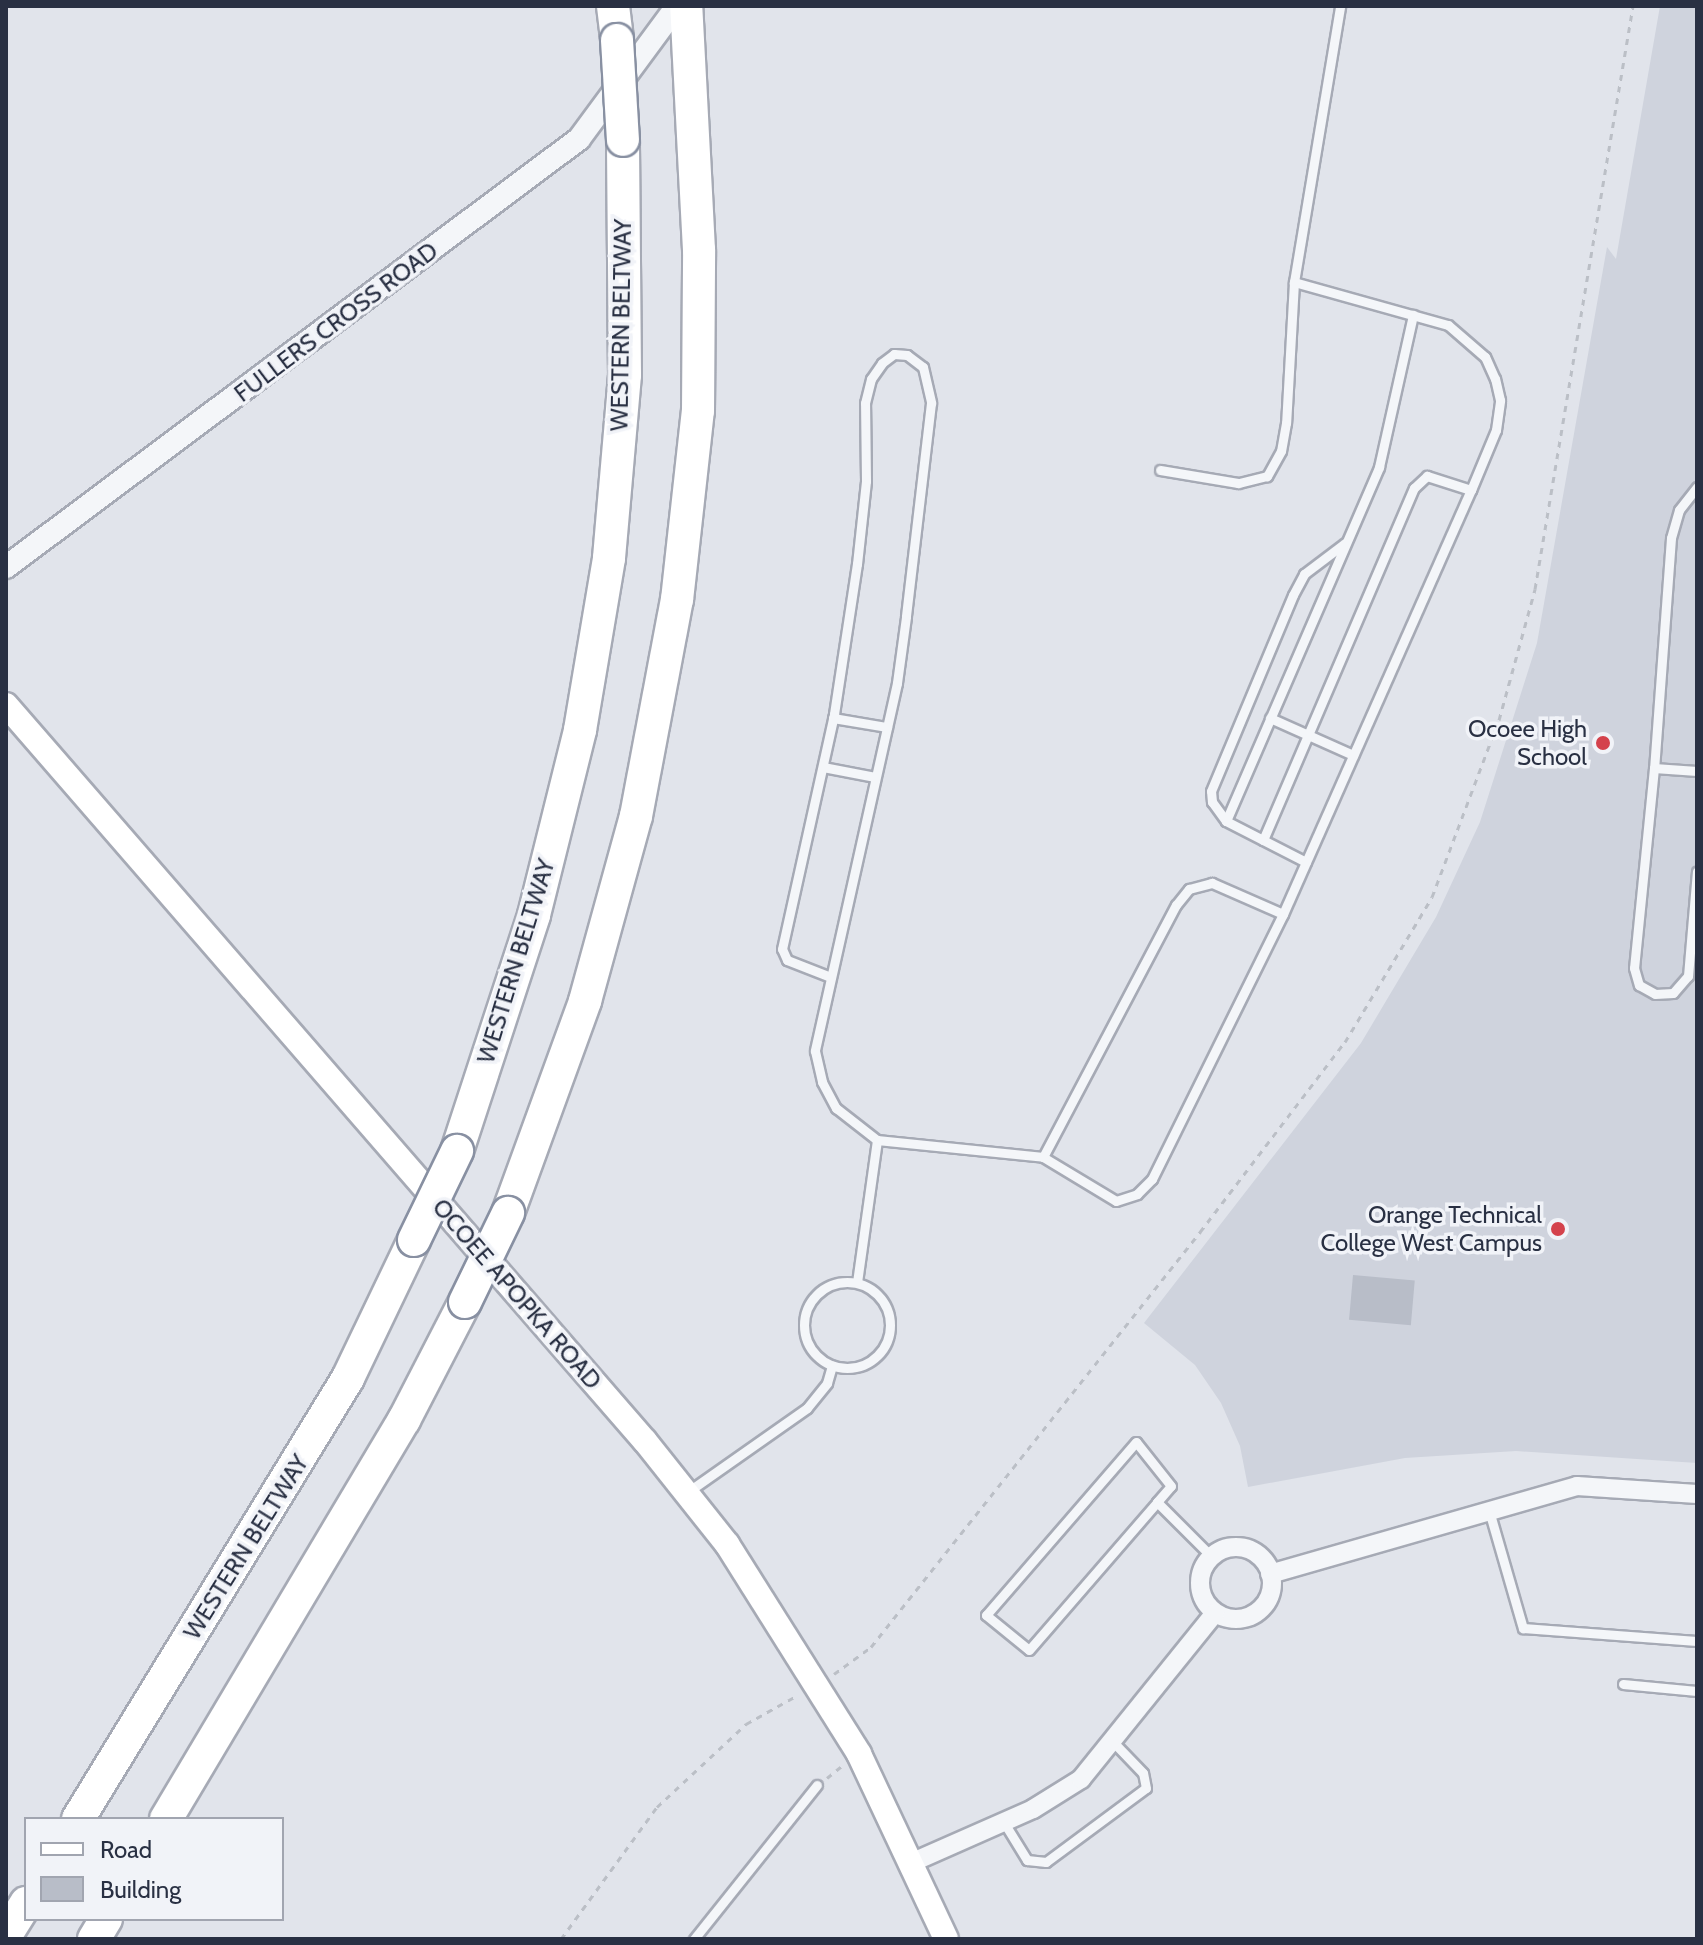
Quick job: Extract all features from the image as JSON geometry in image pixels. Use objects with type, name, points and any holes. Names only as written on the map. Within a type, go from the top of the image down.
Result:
[{"type":"highway","name":"WESTERN BELTWAY","points":[[79,1817],[348,1378],[457,1151],[534,915],[580,730],[607,573],[625,375],[623,140],[613,6]]},
{"type":"highway","points":[[167,1817],[404,1420],[465,1302],[508,1213],[585,1001],[636,816],[677,600],[698,411],[699,250],[686,6]]},
{"type":"highway","points":[[6,1935],[24,1906]]},
{"type":"highway","points":[[94,1939],[105,1921]]},
{"type":"main road","name":"OCOEE APOPKA ROAD","points":[[6,705],[727,1544],[818,1683],[859,1754],[913,1862],[946,1939]]},
{"type":"street","name":"FULLERS CROSS ROAD","points":[[6,567],[579,139],[645,55],[677,6]]},
{"type":"street","points":[[1270,1574],[1490,1514],[1577,1486],[1697,1494]]},
{"type":"street","points":[[1240,1547],[1262,1558],[1270,1574],[1271,1593],[1257,1612],[1236,1619],[1215,1613],[1200,1584],[1212,1557],[1240,1547]]},
{"type":"street","points":[[913,1862],[1055,1798],[1115,1744],[1215,1613]]},
{"type":"lane","points":[[1160,470],[1238,483],[1267,476],[1281,451],[1286,423],[1294,282],[1340,6]]},
{"type":"lane","points":[[828,976],[787,960],[782,949],[833,718],[857,564],[866,481],[865,403],[882,363],[894,354],[907,355],[930,381],[931,403],[906,617],[887,727],[828,976],[815,1051],[822,1082],[844,1116],[877,1140],[1043,1157],[1116,1201],[1145,1186],[1283,914],[1496,430],[1500,400],[1495,379],[1468,339],[1448,325],[1294,282]]},
{"type":"lane","points":[[1226,821],[1383,454],[1413,315]]},
{"type":"lane","points":[[1263,840],[1414,488],[1427,476],[1471,490]]},
{"type":"lane","points":[[1697,487],[1679,510],[1671,538],[1654,768],[1634,968],[1639,985],[1655,994],[1673,993],[1688,976],[1697,871]]},
{"type":"lane","points":[[1306,862],[1226,821],[1212,802],[1211,791],[1304,574],[1345,543]]},
{"type":"lane","points":[[833,718],[887,727]]},
{"type":"lane","points":[[1270,718],[1353,755]]},
{"type":"lane","points":[[823,767],[875,777]]},
{"type":"lane","points":[[1654,768],[1697,771]]},
{"type":"lane","points":[[1043,1157],[1176,905],[1189,889],[1212,883],[1283,914]]},
{"type":"lane","points":[[857,1283],[877,1140]]},
{"type":"lane","points":[[857,1283],[882,1299],[888,1311],[888,1338],[871,1360],[846,1369],[832,1366],[808,1343],[806,1314],[821,1291],[857,1283]]},
{"type":"lane","points":[[686,1493],[807,1408],[827,1383],[832,1366]]},
{"type":"lane","points":[[1136,1442],[1171,1486],[1157,1502],[1029,1650],[986,1615],[1136,1442]]},
{"type":"lane","points":[[1157,1502],[1212,1557]]},
{"type":"lane","points":[[1490,1514],[1523,1628],[1697,1641]]},
{"type":"lane","points":[[1623,1684],[1697,1691]]},
{"type":"lane","points":[[1003,1821],[1027,1860],[1046,1862],[1146,1788],[1143,1773],[1115,1744]]},
{"type":"lane","points":[[694,1939],[817,1785]]},
{"type":"path","points":[[561,1939],[657,1807],[746,1724],[851,1666],[871,1647],[1345,1042],[1432,897],[1499,720],[1535,589],[1633,6]]},
{"type":"path","points":[[817,1785],[859,1754]]},
{"type":"shaded area","name":"Ocoee High School","points":[[1660,6],[1697,6],[1697,1463],[1516,1451],[1405,1458],[1248,1487],[1240,1446],[1221,1403],[1195,1365],[1144,1323],[1361,1043],[1436,917],[1480,822],[1537,643],[1607,247],[1616,259]]},
{"type":"building","points":[[1353,1275],[1415,1280],[1411,1325],[1349,1320]]},
{"type":"place","name":"Ocoee High School","points":[[1603,743]]},
{"type":"place","name":"Orange Technical College West Campus","points":[[1558,1229]]}]
